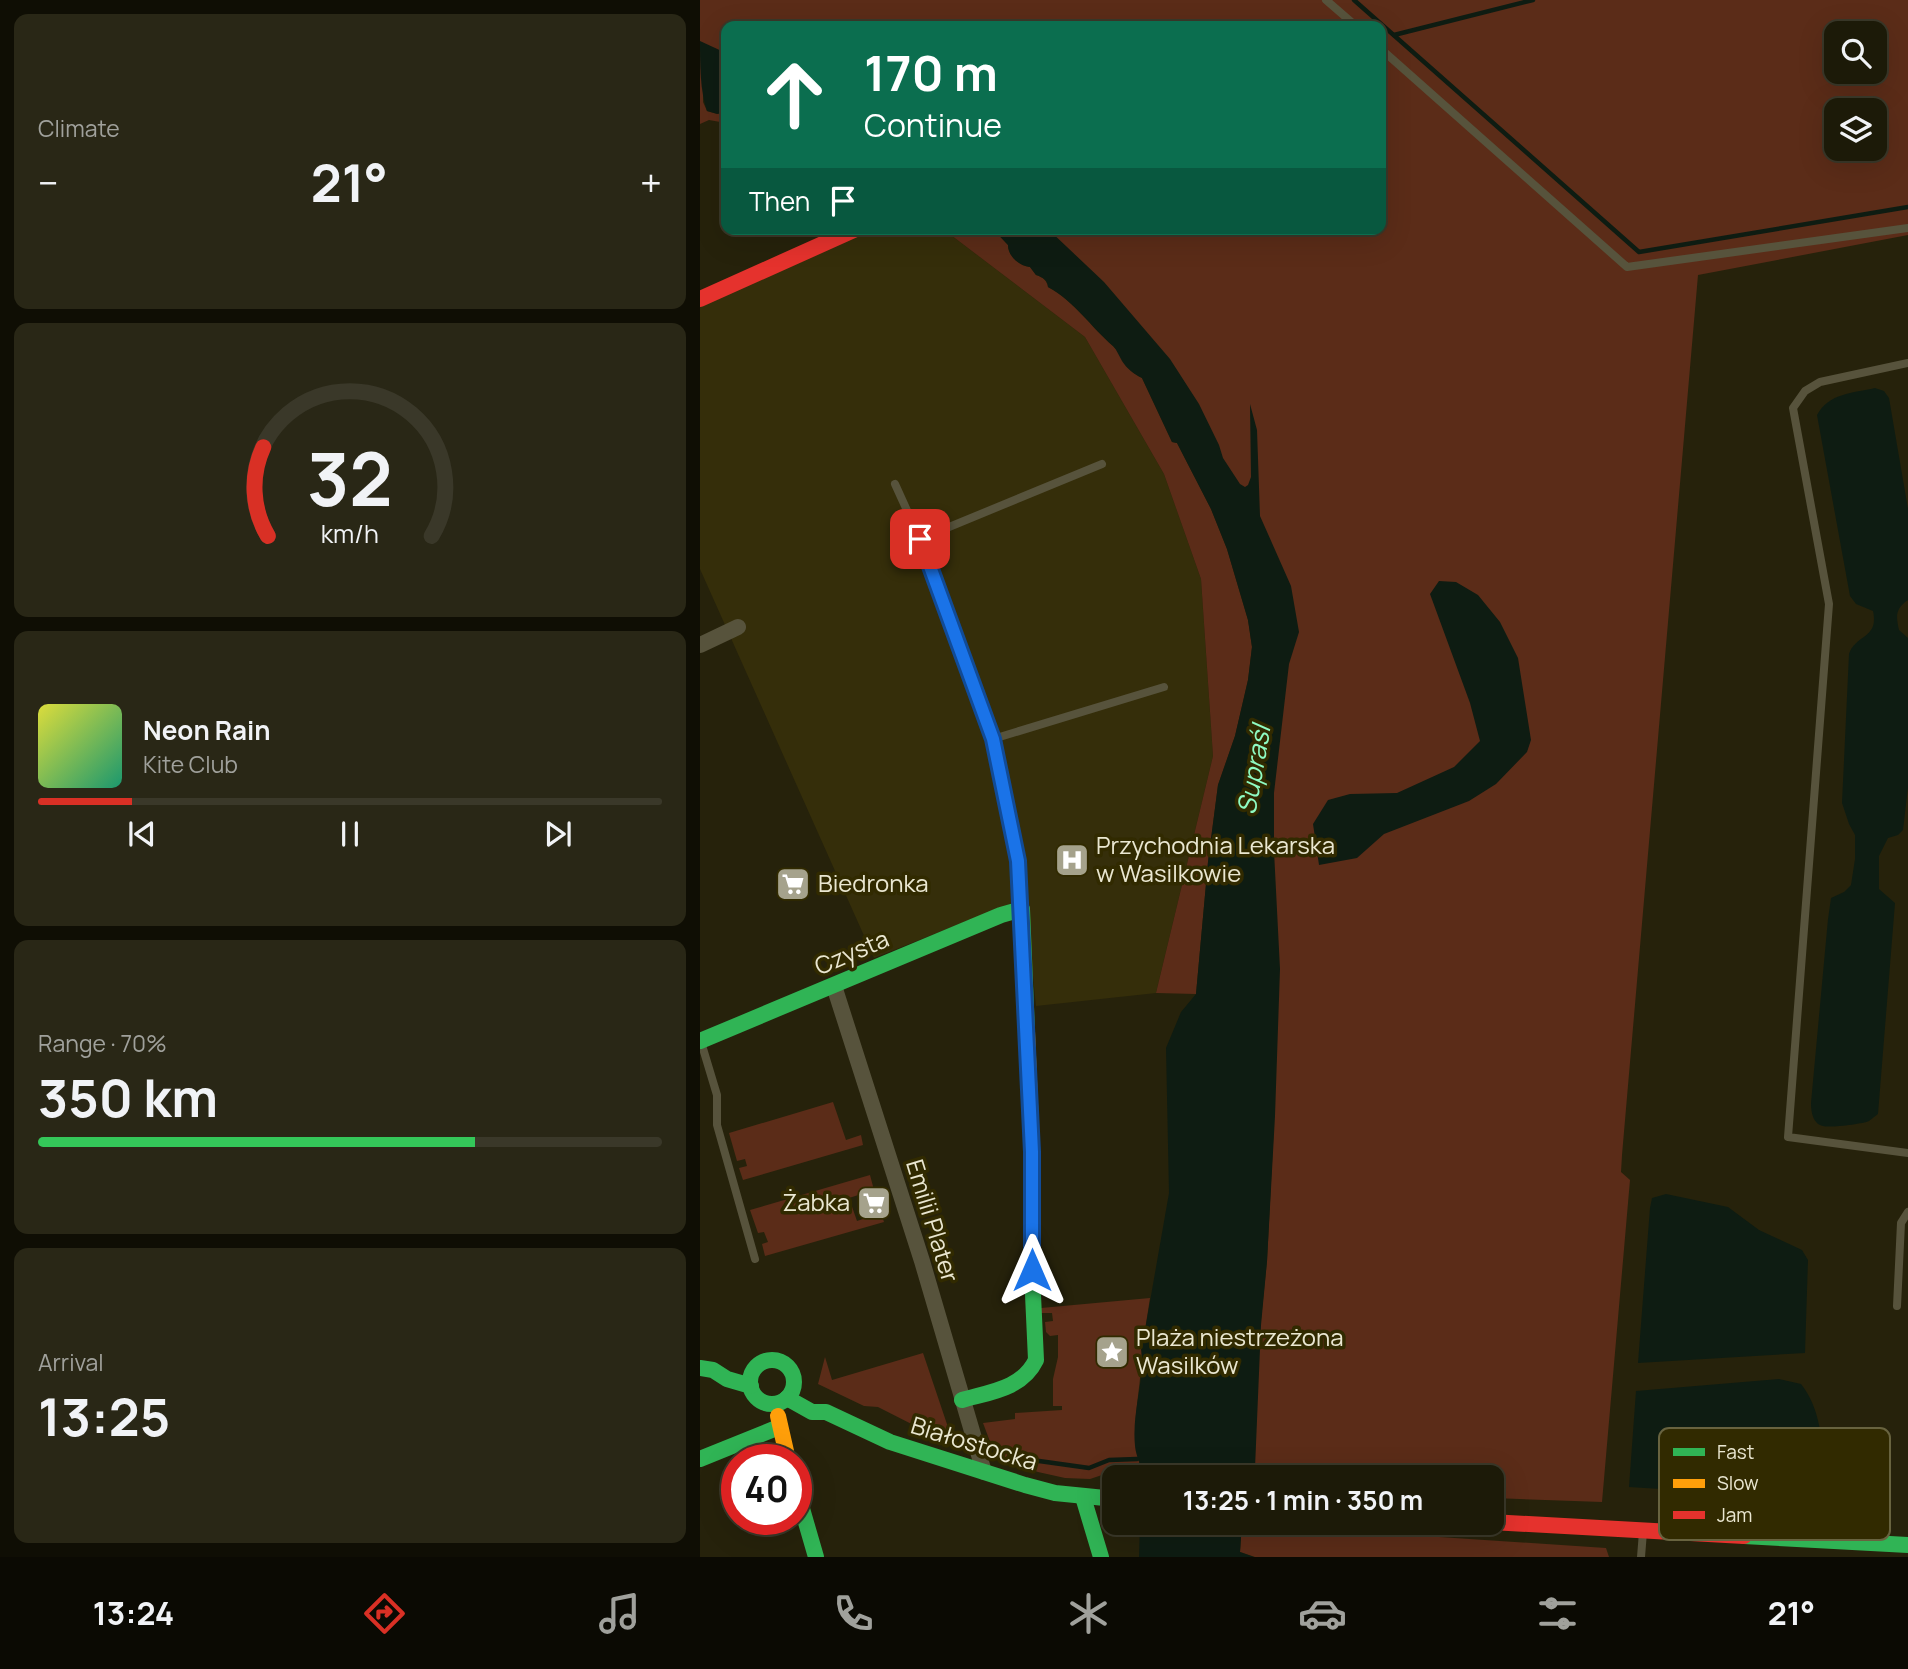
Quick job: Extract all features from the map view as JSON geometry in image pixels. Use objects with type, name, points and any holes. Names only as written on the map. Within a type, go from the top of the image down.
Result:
[{"type":"street","points":[[700,299],[843,235]]},
{"type":"street","points":[[700,645],[738,627]]},
{"type":"street","points":[[962,1400],[1023,1380],[1034,1367],[1036,1360],[1032,1293],[1032,1152],[1022,909]]},
{"type":"street","name":"Czysta","points":[[700,1041],[1001,915],[1022,909]]},
{"type":"street","name":"Emilii Plater","points":[[834,986],[924,1268],[984,1472]]},
{"type":"street","points":[[706,1369],[730,1366],[755,1368],[769,1361],[785,1364],[794,1377],[786,1396],[779,1427],[784,1444]]},
{"type":"street","points":[[755,1368],[751,1386],[760,1400],[786,1396]]},
{"type":"street","points":[[706,1369],[751,1386]]},
{"type":"street","name":"Białostocka","points":[[786,1396],[818,1400],[826,1412],[890,1441],[984,1472],[1055,1493],[1102,1498]]},
{"type":"street","points":[[700,1459],[779,1427]]},
{"type":"street","points":[[1083,1497],[1101,1557]]},
{"type":"street","points":[[1504,1523],[1659,1533]]},
{"type":"street","points":[[810,1535],[816,1557]]},
{"type":"street","points":[[1746,1540],[1850,1548],[1897,1548]]},
{"type":"lane","points":[[1326,0],[1350,21]]},
{"type":"lane","points":[[1386,53],[1627,267],[1908,228]]},
{"type":"lane","points":[[1908,363],[1820,382],[1805,391],[1793,408],[1829,604],[1788,1137],[1908,1153]]},
{"type":"lane","points":[[920,539],[1102,464]]},
{"type":"lane","points":[[895,484],[920,539],[993,739],[1018,861],[1022,909]]},
{"type":"lane","points":[[993,739],[1164,687]]},
{"type":"lane","points":[[700,1041],[718,1094],[717,1125],[755,1259]]},
{"type":"lane","points":[[1897,1306],[1901,1223],[1908,1212]]},
{"type":"lane","points":[[1641,1557],[1643,1532]]},
{"type":"shaded area","points":[[700,0],[1908,0],[1908,235],[1698,275],[1622,1155],[1621,1172],[1630,1180],[1602,1502],[1504,1498],[1504,1465],[1246,1465],[1267,1261],[1274,1124],[1266,785],[1287,623],[1170,392],[1026,235],[1386,235],[1386,21],[721,21],[721,99],[703,94],[703,102],[707,111],[717,114],[721,112],[721,122],[709,120],[700,124]]},
{"type":"shaded area","points":[[843,235],[951,235],[1085,337],[1164,474],[1201,579],[1213,756],[1156,993],[1036,1006],[1025,898],[874,958],[700,569],[700,299]]},
{"type":"shaded area","points":[[951,235],[999,235],[1008,245],[1015,260],[1030,267],[1048,287],[1074,307],[1117,350],[1130,370],[1142,378],[1172,442],[1177,443],[1211,509],[1227,549],[1248,620],[1252,647],[1248,680],[1235,736],[1218,785],[1196,994],[1156,993],[1213,756],[1201,579],[1164,474],[1085,337]]},
{"type":"shaded area","points":[[833,1102],[846,1140],[861,1135],[863,1145],[743,1180],[739,1168],[747,1166],[745,1159],[737,1161],[729,1133]]},
{"type":"shaded area","points":[[870,1175],[874,1190],[849,1198],[857,1221],[881,1213],[884,1222],[765,1256],[762,1244],[768,1242],[764,1232],[758,1233],[750,1210]]},
{"type":"shaded area","points":[[1150,1298],[1145,1330],[1140,1336],[1141,1371],[1136,1439],[1141,1465],[1102,1465],[1102,1475],[1090,1479],[1065,1478],[1010,1462],[999,1456],[992,1447],[983,1423],[1015,1419],[1015,1413],[1062,1410],[1062,1406],[1053,1406],[1058,1335],[1050,1336],[1046,1332],[1045,1322],[1053,1321],[1052,1313],[1040,1313],[1041,1308]]},
{"type":"shaded area","points":[[923,1353],[952,1439],[945,1441],[878,1407],[864,1406],[818,1384],[825,1357],[832,1380]]},
{"type":"shaded area","points":[[1241,1535],[1409,1535],[1606,1548],[1609,1557],[1255,1557],[1240,1552]]},
{"type":"water","points":[[700,41],[721,51],[721,112],[707,111],[701,77]]},
{"type":"water","name":"Supraśl","points":[[999,235],[1054,235],[1104,282],[1170,359],[1199,404],[1223,458],[1240,484],[1245,487],[1251,477],[1250,404],[1257,430],[1260,516],[1291,586],[1299,632],[1289,664],[1274,793],[1280,969],[1275,1116],[1255,1465],[1140,1465],[1134,1435],[1142,1371],[1140,1341],[1145,1330],[1169,1193],[1166,1048],[1181,1012],[1196,994],[1218,785],[1235,736],[1248,680],[1252,647],[1248,620],[1227,549],[1211,509],[1177,443],[1172,442],[1142,378],[1126,366],[1114,348],[1074,307],[1048,287],[1045,280],[1036,275],[1030,267],[1022,265],[1010,253],[1008,245]]},
{"type":"water","points":[[1875,388],[1884,391],[1889,398],[1908,509],[1908,600],[1899,610],[1897,617],[1899,630],[1908,638],[1908,787],[1903,830],[1888,838],[1879,856],[1879,889],[1895,903],[1878,1114],[1866,1122],[1827,1126],[1820,1125],[1815,1120],[1811,1103],[1831,898],[1851,885],[1855,859],[1855,835],[1842,803],[1849,654],[1870,632],[1874,620],[1873,611],[1856,604],[1850,596],[1817,415],[1835,398]]},
{"type":"water","points":[[1439,581],[1456,582],[1478,595],[1500,622],[1518,658],[1531,740],[1527,752],[1496,784],[1469,801],[1384,834],[1357,858],[1319,865],[1313,824],[1328,800],[1350,794],[1397,793],[1454,767],[1480,741],[1470,703],[1430,594]]},
{"type":"water","points":[[1666,1194],[1728,1207],[1759,1230],[1802,1250],[1808,1260],[1805,1353],[1638,1363],[1650,1208],[1652,1198]]},
{"type":"water","points":[[1779,1379],[1801,1384],[1809,1395],[1819,1428],[1659,1428],[1659,1489],[1629,1487],[1636,1391]]},
{"type":"water","points":[[1140,1535],[1241,1535],[1240,1552],[1254,1557],[1139,1557]]},
{"type":"waterway","points":[[1354,0],[1378,21]]},
{"type":"waterway","points":[[1394,35],[1533,0]]},
{"type":"waterway","points":[[1386,28],[1639,252],[1908,207]]},
{"type":"waterway","points":[[1032,1460],[1089,1468],[1109,1460],[1137,1459]]},
{"type":"traffic: fast","points":[[700,1041],[1001,915],[1022,909],[1027,1031]]},
{"type":"traffic: fast","points":[[962,1400],[1014,1383],[1030,1370],[1036,1360],[1032,1273]]},
{"type":"traffic: fast","points":[[772,1360],[787,1367],[794,1382],[787,1397],[772,1404],[757,1397],[750,1382],[757,1367],[772,1360]]},
{"type":"traffic: fast","points":[[700,1368],[713,1370],[727,1379],[751,1386]]},
{"type":"traffic: fast","points":[[787,1398],[812,1412],[826,1412],[890,1442],[1025,1485],[1055,1493],[1102,1498]]},
{"type":"traffic: fast","points":[[700,1459],[779,1427]]},
{"type":"traffic: fast","points":[[1083,1497],[1101,1557]]},
{"type":"traffic: fast","points":[[810,1535],[816,1557]]},
{"type":"traffic: fast","points":[[1817,1540],[1908,1545]]},
{"type":"traffic: slow","points":[[1027,1031],[1032,1152],[1032,1273]]},
{"type":"traffic: slow","points":[[778,1416],[784,1444]]},
{"type":"traffic: jam","points":[[700,299],[843,235]]},
{"type":"traffic: jam","points":[[1504,1523],[1659,1531]]},
{"type":"place","name":"Przychodnia Lekarska w Wasilkowie","points":[[1072,860]]},
{"type":"place","name":"Biedronka","points":[[793,884]]},
{"type":"place","name":"Żabka","points":[[874,1203]]},
{"type":"place","name":"Plaża niestrzeżona Wasilków","points":[[1112,1352]]},
{"type":"route","points":[[920,539],[993,739],[1018,861],[1032,1152],[1032,1270]]}]
